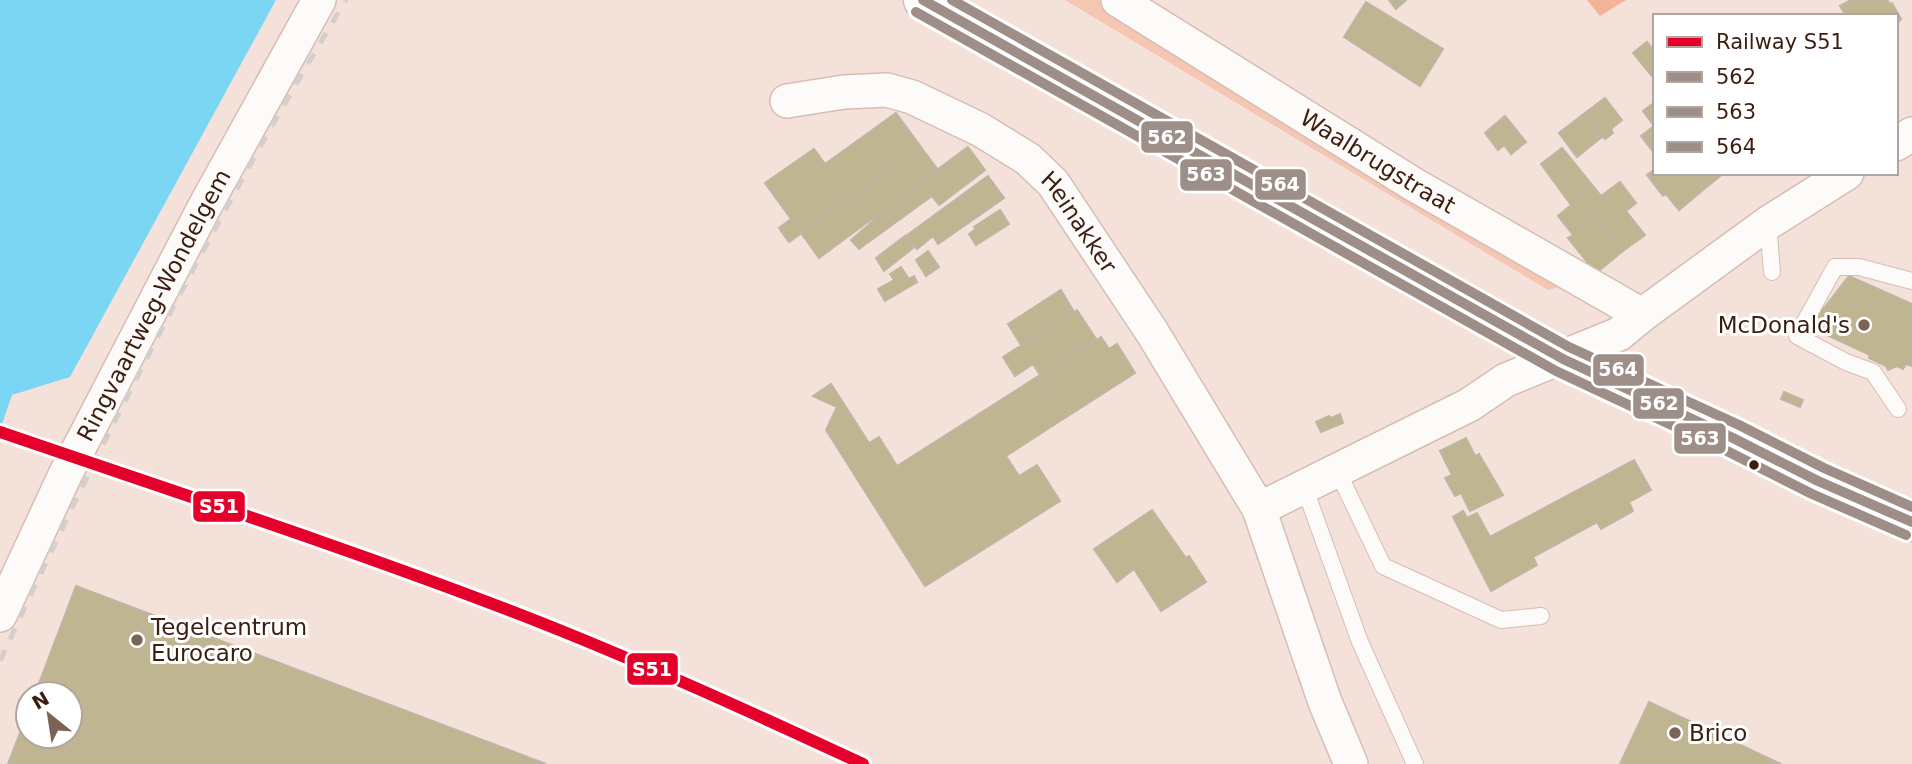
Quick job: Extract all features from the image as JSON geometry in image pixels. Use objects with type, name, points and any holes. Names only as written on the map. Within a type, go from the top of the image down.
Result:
[{"type":"main road","points":[[923,0],[1563,359],[1818,481],[1912,522]]},
{"type":"street","name":"Ringvaartweg-Wondelgem","points":[[0,615],[71,463],[205,206],[319,0]]},
{"type":"street","name":"Waalbrugstraat","points":[[1118,0],[1413,184],[1642,315]]},
{"type":"street","name":"Heinakker","points":[[787,101],[844,92],[887,90],[912,97],[981,130],[1028,159],[1053,183],[1152,332],[1259,509],[1325,702],[1351,764]]},
{"type":"street","points":[[1259,509],[1305,489],[1469,405],[1507,380],[1619,334],[1768,223],[1844,175]]},
{"type":"lane","points":[[1768,223],[1772,272]]},
{"type":"lane","points":[[1898,409],[1873,372],[1846,362],[1797,336],[1835,267],[1858,267],[1912,281]]},
{"type":"lane","points":[[1338,472],[1383,566],[1501,621],[1541,616]]},
{"type":"lane","points":[[1305,489],[1360,642],[1415,764]]},
{"type":"shaded area","points":[[1065,0],[1101,0],[1555,280],[1559,287],[1548,290]]},
{"type":"shaded area","points":[[1587,0],[1626,0],[1600,16]]},
{"type":"water","points":[[0,0],[276,0],[70,377],[12,395],[0,430]]},
{"type":"building","points":[[1389,0],[1406,0],[1396,9]]},
{"type":"building","points":[[1851,0],[1887,0],[1892,3],[1901,19],[1898,23],[1898,14],[1845,14],[1840,6]]},
{"type":"building","points":[[1366,2],[1443,49],[1420,86],[1344,37]]},
{"type":"building","points":[[1647,42],[1653,50],[1653,78],[1633,53]]},
{"type":"building","points":[[1605,98],[1622,120],[1611,129],[1613,133],[1605,139],[1585,113]]},
{"type":"building","points":[[1653,104],[1653,124],[1643,111]]},
{"type":"building","points":[[896,113],[921,147],[789,242],[779,228],[791,219],[765,183],[814,149],[825,164]]},
{"type":"building","points":[[1585,113],[1603,136],[1577,157],[1559,133]]},
{"type":"building","points":[[1505,116],[1526,142],[1511,154],[1504,145],[1498,150],[1485,133]]},
{"type":"building","points":[[1653,127],[1653,151],[1641,136]]},
{"type":"building","points":[[921,147],[938,170],[819,258],[801,233]]},
{"type":"building","points":[[968,147],[985,170],[939,205],[932,196],[859,249],[851,240],[899,198]]},
{"type":"building","points":[[1562,148],[1601,196],[1620,182],[1636,203],[1626,211],[1645,235],[1623,251],[1549,158]]},
{"type":"building","points":[[1549,158],[1623,251],[1596,273],[1568,238],[1573,235],[1558,216],[1571,205],[1541,164]]},
{"type":"building","points":[[1653,170],[1653,175],[1694,175],[1704,189],[1679,210],[1666,194],[1663,196],[1647,175]]},
{"type":"building","points":[[1694,175],[1722,175],[1704,189]]},
{"type":"building","points":[[988,176],[1004,198],[938,244],[933,236],[917,249],[906,236]]},
{"type":"building","points":[[1000,210],[1009,224],[976,245],[969,234],[976,229],[974,227]]},
{"type":"building","points":[[905,236],[913,248],[884,271],[876,258]]},
{"type":"building","points":[[928,251],[939,267],[926,276],[916,260]]},
{"type":"building","points":[[901,267],[909,279],[914,276],[917,282],[885,301],[878,289],[894,280],[890,274]]},
{"type":"building","name":"McDonald's","points":[[1849,276],[1912,304],[1912,366],[1906,364],[1903,369],[1897,366],[1888,370],[1886,366],[1869,358],[1870,355],[1814,329],[1818,321],[1814,313],[1817,306],[1824,308]]},
{"type":"building","points":[[1061,290],[1074,312],[1021,345],[1008,324]]},
{"type":"building","points":[[1077,310],[1096,339],[1040,375],[1033,364],[1015,376],[1003,357]]},
{"type":"building","points":[[1101,337],[1109,349],[1117,344],[1135,373],[1063,419],[1037,377]]},
{"type":"building","points":[[1037,377],[1063,419],[1006,456],[1019,476],[1037,465],[1060,501],[925,586],[826,430],[837,407],[813,396],[831,384],[869,443],[879,437],[897,466]]},
{"type":"building","points":[[1784,392],[1803,400],[1800,407],[1781,399]]},
{"type":"building","points":[[1340,414],[1343,423],[1321,432],[1316,422]]},
{"type":"building","points":[[1466,438],[1475,456],[1479,454],[1503,495],[1470,511],[1461,493],[1455,496],[1445,478],[1452,475],[1440,451]]},
{"type":"building","points":[[1634,460],[1651,490],[1629,502],[1633,511],[1601,529],[1597,522],[1533,557],[1537,565],[1491,591],[1453,517],[1463,511],[1467,518],[1477,513],[1490,537]]},
{"type":"building","points":[[1152,510],[1206,582],[1161,611],[1134,569],[1117,582],[1094,549]]},
{"type":"building","name":"Tegelcentrum Eurocaro","points":[[76,586],[546,764],[8,764],[14,748],[84,750],[84,680],[40,680]]},
{"type":"building","name":"Brico","points":[[1649,702],[1781,764],[1620,764]]},
{"type":"railway","points":[[0,661],[121,409],[207,243],[346,0]]},
{"type":"rail line","name":"S51","points":[[0,432],[328,544],[524,616],[695,687],[863,764]]},
{"type":"transit line","name":"562","points":[[923,0],[1563,359],[1733,438],[1818,481],[1912,522]]},
{"type":"transit line","name":"564","points":[[952,0],[1569,347],[1912,507]]},
{"type":"transit line","name":"563","points":[[916,12],[1556,371],[1812,494],[1906,535]]},
{"type":"place","name":"McDonald's","points":[[1864,325]]},
{"type":"place","name":"Tegelcentrum Eurocaro","points":[[137,640]]},
{"type":"place","name":"Brico","points":[[1675,733]]}]
